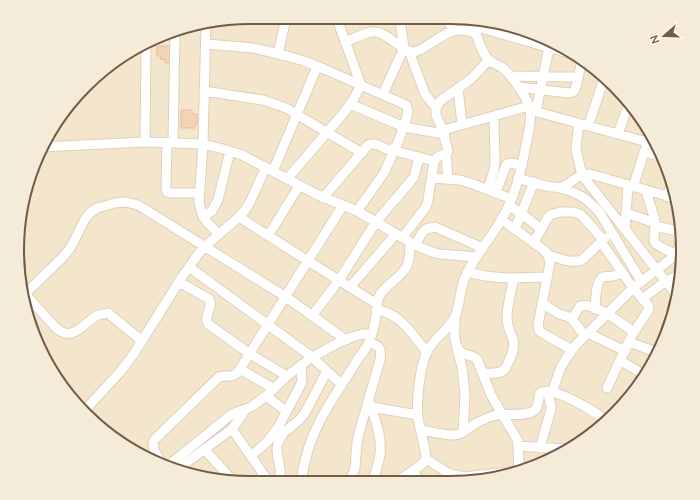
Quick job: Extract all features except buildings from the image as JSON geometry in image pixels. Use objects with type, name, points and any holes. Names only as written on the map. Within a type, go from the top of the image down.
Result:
[{"type":"street","points":[[278,54],[285,24]]},
{"type":"street","points":[[287,179],[350,104],[360,85],[339,24]]},
{"type":"street","points":[[401,24],[407,50],[425,94],[436,108]]},
{"type":"street","points":[[450,24],[454,31]]},
{"type":"street","points":[[345,42],[371,32],[377,32],[407,50],[415,52],[446,34],[474,27],[529,38]]},
{"type":"street","points":[[474,27],[484,53],[489,60],[504,68],[532,109]]},
{"type":"street","points":[[206,28],[203,144],[199,202],[200,211],[203,217],[219,234]]},
{"type":"street","points":[[175,37],[170,142],[166,187],[167,192],[172,193],[199,193]]},
{"type":"street","points":[[535,41],[554,49]]},
{"type":"street","points":[[206,44],[253,48],[278,54],[317,67],[406,105],[408,111],[406,120],[397,145],[392,150],[384,172],[357,211]]},
{"type":"street","points":[[406,476],[421,465],[426,459],[418,416],[418,401],[422,368],[427,352],[433,342],[455,317],[462,288],[468,272],[510,203],[521,166],[532,109],[541,90],[549,48]]},
{"type":"street","points":[[146,49],[146,142]]},
{"type":"street","points":[[383,94],[407,50]]},
{"type":"street","points":[[448,179],[446,153],[448,151],[444,134],[436,115],[436,108],[440,101],[471,79],[489,60]]},
{"type":"street","points":[[518,87],[569,93],[573,92],[575,90],[581,66]]},
{"type":"street","points":[[87,407],[133,356],[179,282],[205,247],[246,210],[297,114],[317,67]]},
{"type":"street","points":[[510,76],[578,77]]},
{"type":"street","points":[[588,126],[603,83]]},
{"type":"street","points":[[458,89],[462,124]]},
{"type":"street","points":[[204,91],[263,100],[286,108],[362,153]]},
{"type":"street","points":[[350,104],[404,127],[444,134]]},
{"type":"street","points":[[444,134],[444,131],[447,129],[462,124],[532,109],[588,126],[648,140]]},
{"type":"street","points":[[618,134],[627,109]]},
{"type":"street","points":[[492,191],[495,161],[494,116]]},
{"type":"street","points":[[579,123],[576,148],[582,175],[673,290]]},
{"type":"street","points":[[625,229],[626,212],[631,186],[648,140]]},
{"type":"street","points":[[49,147],[146,142],[203,144],[242,155],[323,198],[357,211],[406,240],[432,252],[477,257]]},
{"type":"street","points":[[323,198],[368,145],[373,143],[387,149],[434,161]]},
{"type":"street","points":[[203,217],[212,210],[218,200],[230,151]]},
{"type":"street","points":[[644,152],[655,155]]},
{"type":"street","points":[[280,476],[277,450],[278,440],[289,427],[308,424],[321,418],[370,339],[379,297],[383,290],[402,274],[409,262],[410,255],[406,240],[426,207],[434,161],[439,156],[446,153]]},
{"type":"street","points":[[312,316],[339,280],[376,222],[414,177],[419,157]]},
{"type":"street","points":[[492,191],[508,163],[521,166]]},
{"type":"street","points":[[559,188],[575,178],[590,174],[670,198]]},
{"type":"street","points":[[432,178],[460,180],[492,191],[510,203],[541,229]]},
{"type":"street","points":[[518,178],[552,188],[572,191],[589,202],[600,213],[641,281]]},
{"type":"street","points":[[515,229],[534,182]]},
{"type":"street","points":[[268,236],[299,186]]},
{"type":"street","points":[[646,191],[655,225],[654,240],[656,244],[676,254]]},
{"type":"street","points":[[28,291],[64,256],[71,247],[85,219],[90,213],[105,205],[126,202],[138,205],[286,297],[346,340]]},
{"type":"street","points":[[162,458],[156,454],[153,444],[154,440],[219,377],[223,375],[235,376],[343,205]]},
{"type":"street","points":[[534,242],[550,214],[560,212],[573,212],[580,214],[586,219],[602,241],[632,288],[648,305],[649,309],[634,332],[607,388]]},
{"type":"street","points":[[626,212],[655,225],[675,230]]},
{"type":"street","points":[[239,217],[350,287],[377,307],[397,318],[406,326],[427,352]]},
{"type":"street","points":[[501,219],[534,242],[548,255],[550,263],[538,320],[539,330],[572,350]]},
{"type":"street","points":[[350,287],[406,240],[422,233],[426,229],[435,227],[483,248]]},
{"type":"street","points":[[548,255],[567,261],[577,262],[582,260],[612,232]]},
{"type":"street","points":[[540,448],[551,409],[549,391],[561,367],[572,350],[632,288],[657,269],[676,258]]},
{"type":"street","points":[[189,267],[312,357],[342,385]]},
{"type":"street","points":[[468,272],[485,276],[514,278],[547,276]]},
{"type":"street","points":[[595,309],[597,286],[599,281],[605,276],[612,277],[622,272]]},
{"type":"street","points":[[642,298],[666,281],[674,277]]},
{"type":"street","points":[[482,373],[503,372],[513,349],[514,344],[507,318],[514,278]]},
{"type":"street","points":[[179,282],[209,299],[211,306],[206,317],[208,324],[250,354],[287,376]]},
{"type":"street","points":[[30,301],[56,328],[66,335],[73,333],[98,315],[108,313],[142,341]]},
{"type":"street","points":[[542,304],[559,314],[572,319],[586,334],[625,350]]},
{"type":"street","points":[[572,319],[580,306],[586,305],[607,313],[634,332]]},
{"type":"street","points":[[455,317],[455,341],[462,367],[465,387],[466,427]]},
{"type":"street","points":[[174,463],[232,414],[246,409],[266,396],[287,376],[312,357],[346,340],[363,334],[378,346],[381,354],[370,404],[359,433],[355,468],[352,476]]},
{"type":"street","points":[[629,342],[653,351]]},
{"type":"street","points":[[457,349],[464,354],[474,356],[477,359],[491,395],[516,437],[518,446],[518,465]]},
{"type":"street","points":[[620,361],[640,372]]},
{"type":"street","points":[[251,456],[267,442],[279,426],[300,386],[302,380],[301,366]]},
{"type":"street","points":[[240,369],[274,389]]},
{"type":"street","points":[[302,476],[308,447],[308,424],[305,413],[327,371]]},
{"type":"street","points":[[420,430],[454,435],[466,427],[490,417],[502,414],[531,413],[535,410],[540,393],[543,391],[549,391],[574,401],[602,418]]},
{"type":"street","points":[[266,396],[286,411]]},
{"type":"street","points":[[370,404],[418,416]]},
{"type":"street","points":[[370,404],[376,420],[380,447],[379,459],[375,476]]},
{"type":"street","points":[[175,463],[204,449],[232,429],[246,409]]},
{"type":"street","points":[[232,429],[265,476]]},
{"type":"street","points":[[518,446],[557,449]]},
{"type":"street","points":[[204,449],[229,475]]},
{"type":"street","points":[[426,459],[448,473],[456,476]]},
{"type":"street","points":[[413,471],[416,476]]},
{"type":"shaded area","points":[[235,24],[465,24],[494,28],[523,36],[550,47],[576,62],[610,90],[638,124],[653,150],[664,177],[672,206],[676,235],[676,265],[672,294],[664,323],[653,350],[638,376],[610,410],[576,438],[550,453],[523,464],[494,472],[465,476],[235,476],[206,472],[177,464],[150,453],[124,438],[90,410],[62,376],[47,350],[36,323],[28,294],[24,265],[24,235],[28,206],[36,177],[47,150],[62,124],[90,90],[112,71],[124,62],[150,47],[177,36],[206,28]]}]
